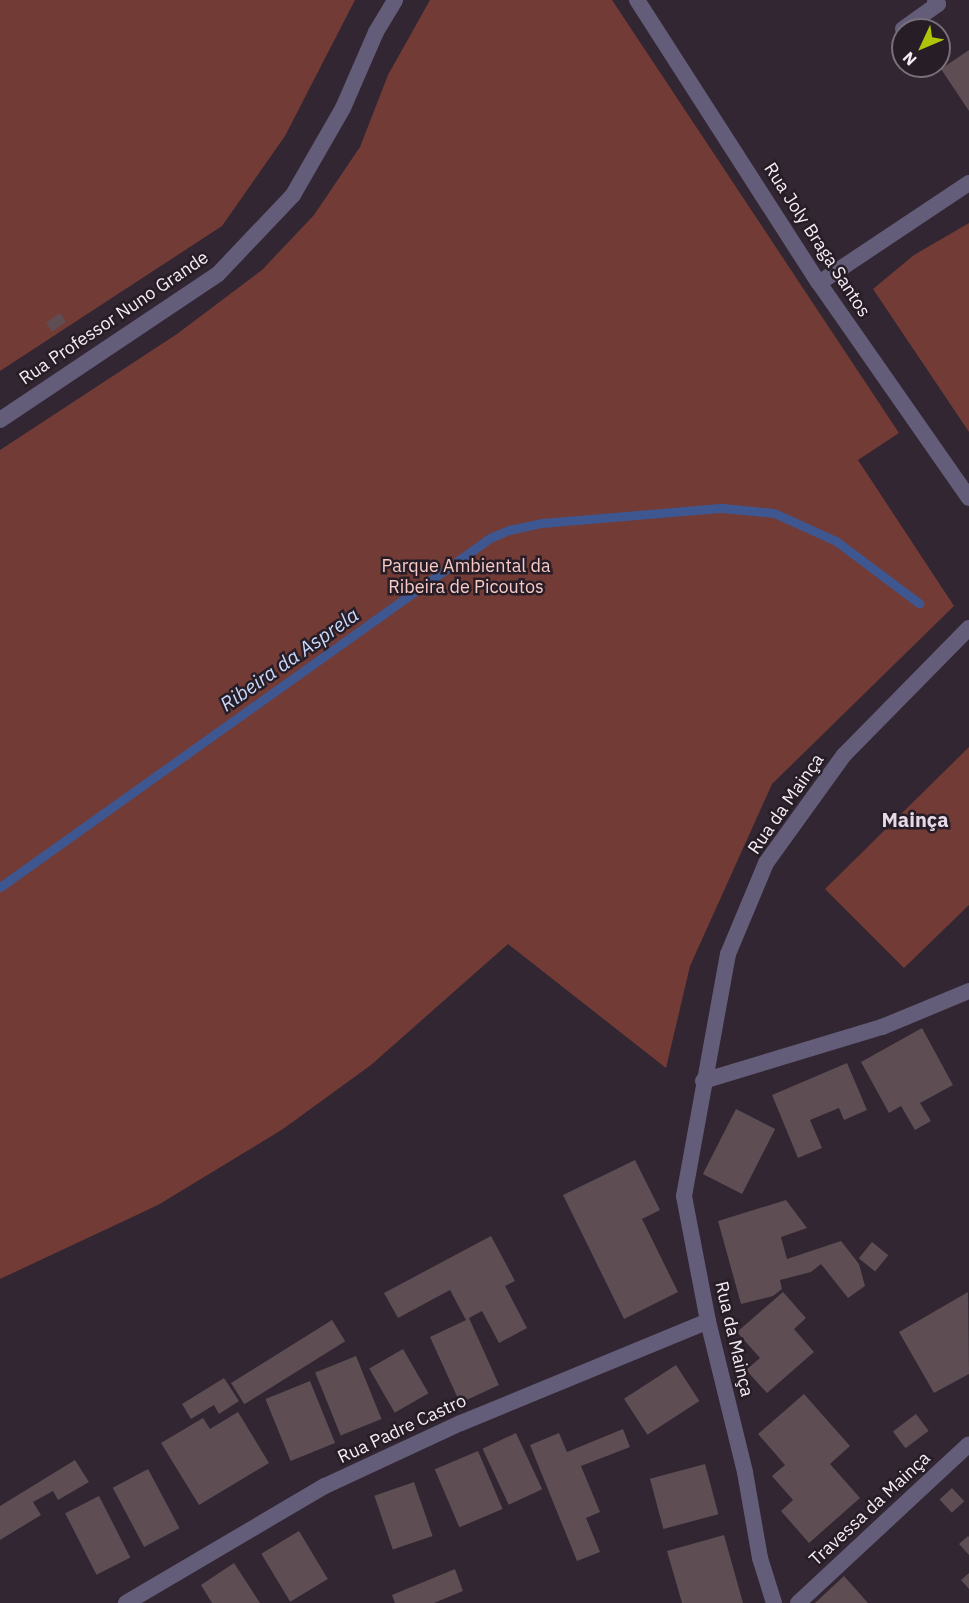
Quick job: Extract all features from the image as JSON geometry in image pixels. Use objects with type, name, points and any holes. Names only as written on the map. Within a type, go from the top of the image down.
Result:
[{"type":"street","name":"Rua Professor Nuno Grande","points":[[0,420],[218,274],[292,195],[343,108],[376,32],[395,0]]},
{"type":"street","name":"Rua Joly Braga Santos","points":[[638,0],[819,283],[969,498]]},
{"type":"street","points":[[918,18],[938,4],[935,0]]},
{"type":"street","points":[[819,283],[969,183]]},
{"type":"street","name":"Rua da Mainça","points":[[774,1603],[708,1321],[684,1196],[703,1081],[728,954],[766,863],[844,755],[969,628]]},
{"type":"street","points":[[703,1081],[882,1027],[969,991]]},
{"type":"street","name":"Rua Padre Castro","points":[[126,1603],[325,1486],[461,1423],[708,1321]]},
{"type":"street","name":"Travessa da Mainça","points":[[798,1603],[969,1444]]},
{"type":"green space","points":[[0,0],[355,0],[285,136],[222,226],[0,371]]},
{"type":"green space","name":"Parque Ambiental da Ribeira de Picoutos","points":[[430,0],[612,0],[899,433],[858,460],[954,606],[772,784],[690,966],[666,1068],[508,944],[371,1065],[283,1129],[158,1205],[0,1279],[0,450],[177,334],[262,270],[314,215],[360,147],[388,75]]},
{"type":"green space","points":[[969,223],[969,432],[873,289],[914,255]]},
{"type":"green space","points":[[969,747],[969,905],[904,968],[825,889]]},
{"type":"building","points":[[969,50],[969,111],[947,78],[951,78],[951,62]]},
{"type":"building","points":[[60,313],[66,322],[52,332],[46,323]]},
{"type":"building","points":[[922,1028],[953,1085],[920,1103],[931,1121],[915,1130],[901,1106],[889,1113],[861,1062]]},
{"type":"building","points":[[847,1063],[867,1110],[844,1120],[839,1108],[810,1120],[822,1148],[798,1158],[772,1095]]},
{"type":"building","points":[[736,1109],[775,1129],[742,1194],[703,1174]]},
{"type":"building","points":[[635,1160],[660,1210],[642,1219],[678,1292],[624,1319],[563,1195]]},
{"type":"building","points":[[786,1200],[807,1228],[781,1237],[787,1259],[841,1241],[859,1264],[865,1286],[848,1298],[821,1264],[811,1272],[780,1280],[782,1289],[773,1296],[741,1304],[718,1221]]},
{"type":"building","points":[[491,1236],[515,1281],[505,1286],[527,1328],[499,1343],[482,1311],[469,1318],[499,1385],[460,1403],[430,1337],[466,1320],[450,1290],[398,1318],[384,1293]]},
{"type":"building","points":[[872,1242],[888,1255],[875,1272],[859,1258]]},
{"type":"building","points":[[783,1292],[806,1318],[794,1329],[814,1352],[767,1393],[746,1370],[760,1358],[737,1332]]},
{"type":"building","points":[[968,1292],[969,1374],[934,1393],[899,1332]]},
{"type":"building","points":[[332,1320],[345,1341],[244,1404],[231,1383]]},
{"type":"building","points":[[403,1349],[428,1393],[395,1413],[369,1368]]},
{"type":"building","points":[[356,1356],[381,1419],[341,1436],[315,1372]]},
{"type":"building","points":[[676,1365],[699,1401],[647,1435],[624,1399]]},
{"type":"building","points":[[224,1378],[239,1401],[219,1414],[214,1405],[191,1419],[182,1404]]},
{"type":"building","points":[[310,1381],[335,1443],[291,1461],[265,1399]]},
{"type":"building","points":[[804,1394],[850,1446],[830,1464],[860,1498],[809,1543],[781,1511],[793,1500],[772,1476],[785,1465],[758,1434]]},
{"type":"building","points":[[238,1412],[269,1463],[199,1505],[161,1443],[203,1418],[210,1429]]},
{"type":"building","points":[[916,1414],[929,1431],[905,1448],[893,1431]]},
{"type":"building","points":[[623,1429],[630,1447],[581,1466],[600,1512],[586,1518],[600,1552],[577,1561],[530,1445],[559,1433],[567,1452]]},
{"type":"building","points":[[516,1433],[542,1489],[509,1505],[482,1449]]},
{"type":"building","points":[[478,1451],[503,1509],[459,1527],[435,1469]]},
{"type":"building","points":[[75,1460],[89,1482],[58,1500],[53,1491],[33,1502],[41,1515],[0,1540],[0,1506]]},
{"type":"building","points":[[705,1464],[718,1514],[663,1529],[650,1479]]},
{"type":"building","points":[[148,1469],[179,1528],[144,1547],[113,1488]]},
{"type":"building","points":[[414,1482],[433,1536],[393,1550],[374,1496]]},
{"type":"building","points":[[952,1488],[964,1501],[952,1513],[940,1500]]},
{"type":"building","points":[[99,1496],[130,1557],[96,1575],[65,1513]]},
{"type":"building","points":[[299,1531],[328,1579],[290,1602],[261,1554]]},
{"type":"building","points":[[724,1535],[743,1603],[682,1603],[667,1551]]},
{"type":"building","points":[[969,1537],[969,1555],[959,1544]]},
{"type":"building","points":[[234,1563],[260,1603],[212,1603],[201,1585]]},
{"type":"building","points":[[455,1569],[463,1591],[434,1603],[395,1603],[392,1595]]},
{"type":"building","points":[[969,1573],[969,1589],[961,1580]]},
{"type":"building","points":[[844,1576],[868,1603],[815,1603]]},
{"type":"waterway","name":"Ribeira da Asprela","points":[[0,887],[490,538],[509,530],[542,523],[722,508],[774,513],[836,541],[919,603]]},
{"type":"district","name":"Mainça","points":[[915,819]]}]
